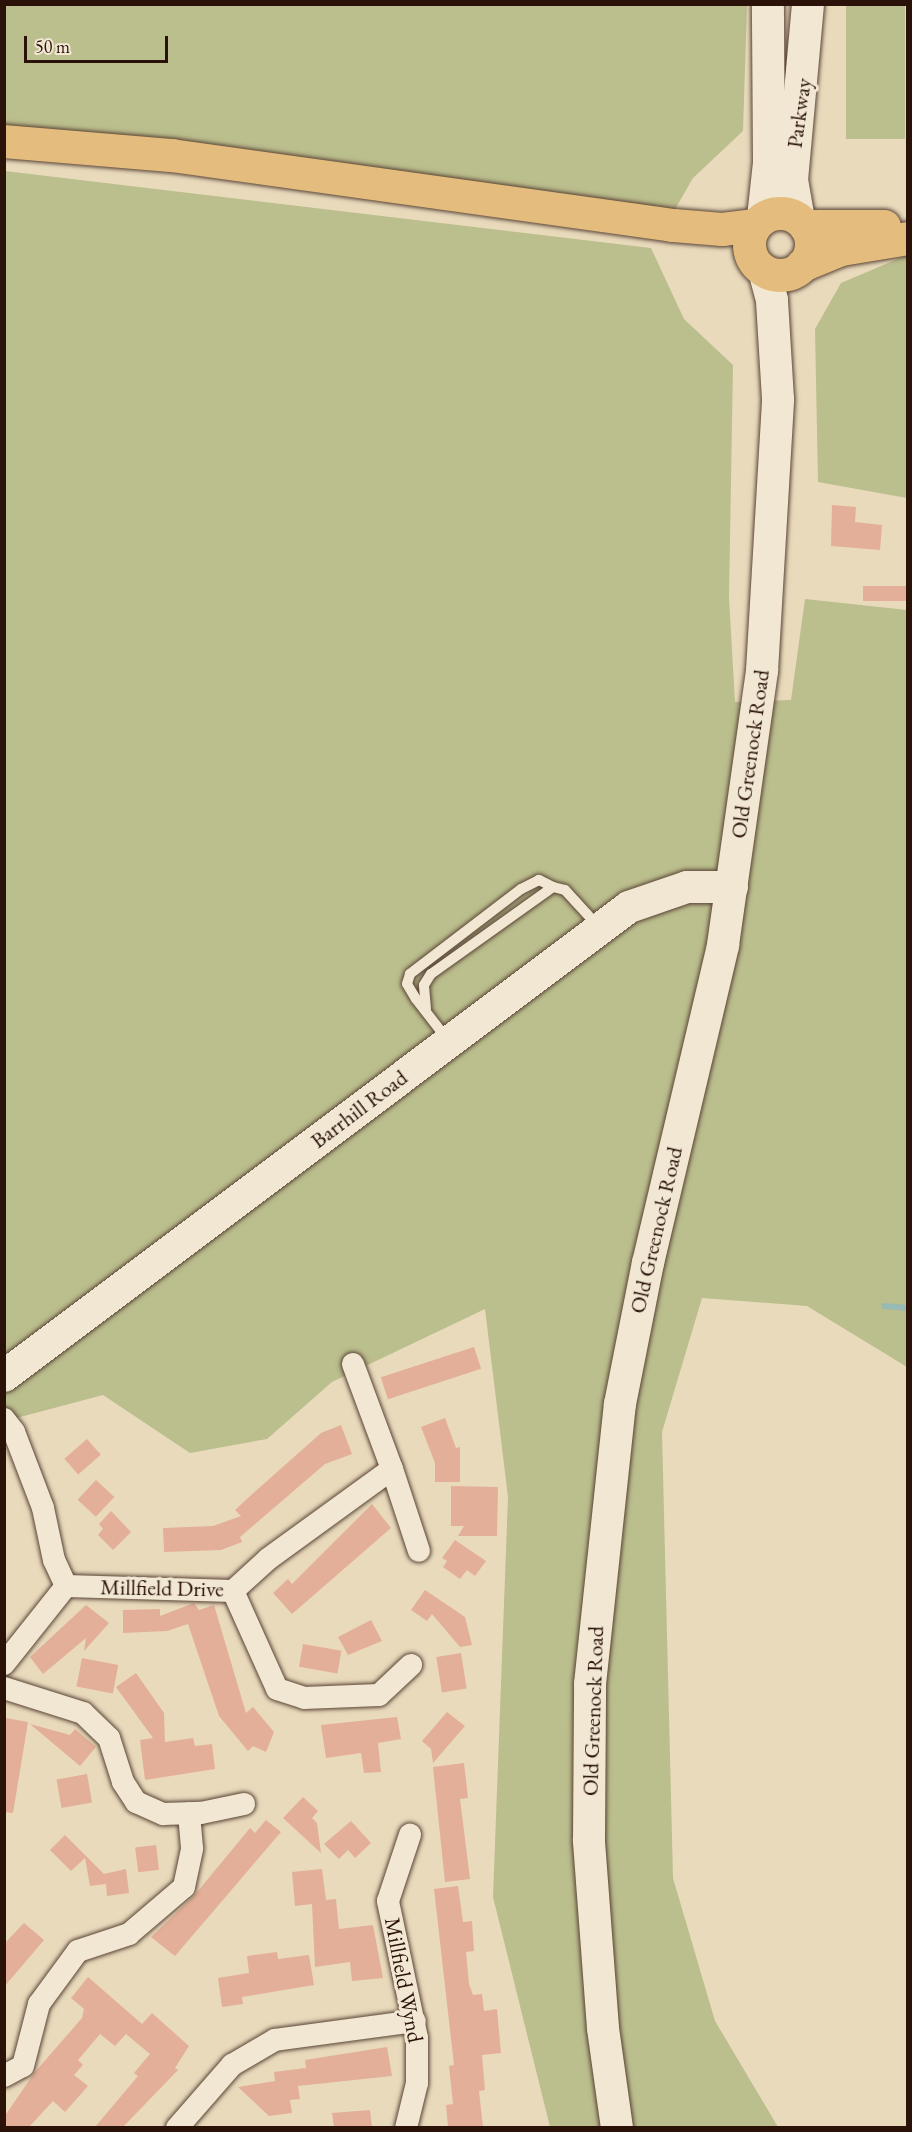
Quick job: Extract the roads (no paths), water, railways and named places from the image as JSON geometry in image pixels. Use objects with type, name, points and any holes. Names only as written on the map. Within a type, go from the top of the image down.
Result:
[{"type":"main road","points":[[4,141],[171,155],[673,225],[722,229],[759,222],[781,213],[802,223],[908,227]]},
{"type":"main road","points":[[759,222],[749,242],[761,268]]},
{"type":"main road","points":[[800,267],[810,246],[802,223]]},
{"type":"main road","points":[[673,225],[761,268],[781,275],[847,247],[908,238]]},
{"type":"street","name":"Parkway","points":[[759,222],[769,163],[768,4]]},
{"type":"street","name":"Parkway","points":[[802,223],[792,180],[808,4]]},
{"type":"street","name":"Old Greenock Road","points":[[775,337],[800,267]]},
{"type":"street","name":"Old Greenock Road","points":[[617,2127],[603,2028],[589,1840],[590,1684],[598,1588],[634,1329],[723,945],[762,671],[771,567],[778,399],[775,337],[761,268]]},
{"type":"street","name":"Barrhill Road","points":[[4,1376],[629,907],[687,887],[732,887]]},
{"type":"street","points":[[353,1364],[392,1469],[419,1551]]},
{"type":"street","points":[[4,1419],[14,1432],[43,1508],[54,1560],[66,1586],[4,1664]]},
{"type":"street","name":"Millfield Drive","points":[[66,1586],[233,1591],[268,1558],[392,1469]]},
{"type":"street","points":[[233,1591],[277,1689],[304,1698],[379,1695],[411,1665]]},
{"type":"street","points":[[4,1688],[83,1713],[109,1738],[123,1782],[136,1802],[163,1814],[189,1813],[244,1804]]},
{"type":"street","points":[[4,2076],[23,2066],[39,2004],[78,1952],[129,1934],[184,1887],[192,1848],[189,1813]]},
{"type":"street","name":"Millfield Wynd","points":[[406,2127],[419,2061],[415,2021],[388,1901],[410,1835]]},
{"type":"street","points":[[177,2127],[232,2065],[275,2040],[415,2021]]},
{"type":"lane","points":[[448,1042],[407,984],[410,974],[521,889],[539,880],[565,890],[600,928]]},
{"type":"lane","points":[[426,1009],[424,985],[431,974],[554,887]]},
{"type":"waterway","points":[[884,1306],[908,1308]]}]
